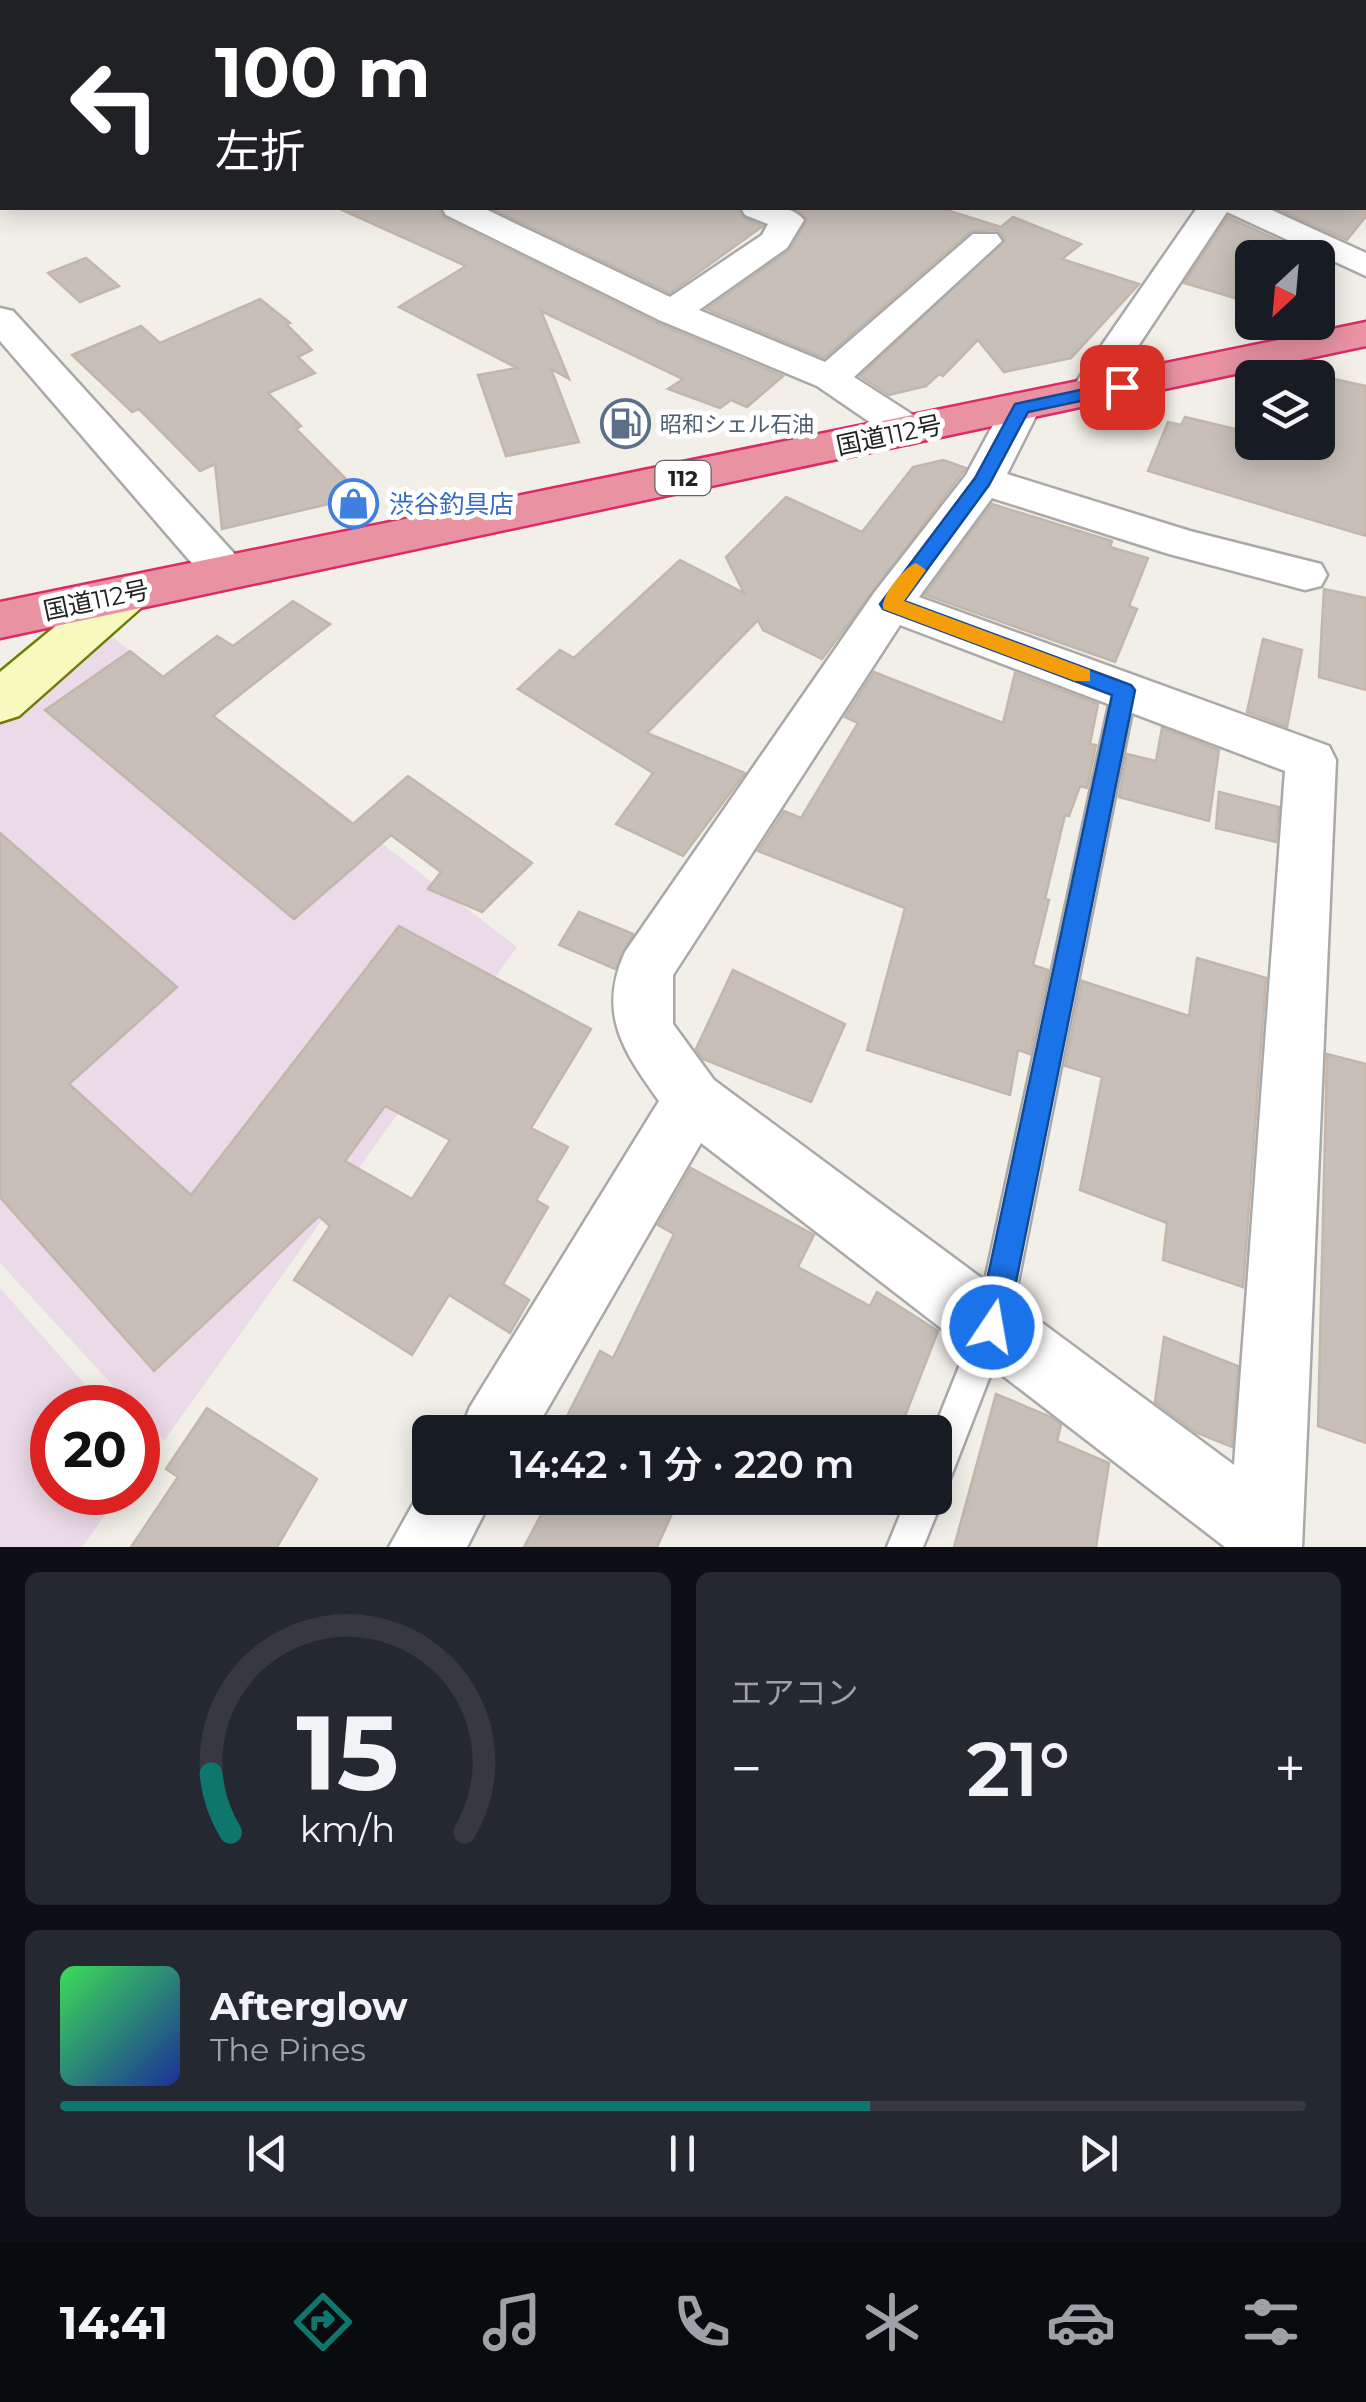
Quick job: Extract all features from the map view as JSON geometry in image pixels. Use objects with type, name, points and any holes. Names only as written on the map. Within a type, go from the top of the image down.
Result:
[{"type":"highway","name":"国道112号","points":[[0,620],[1366,334]]},
{"type":"street","points":[[462,210],[672,312],[830,378],[910,430]]},
{"type":"street","points":[[672,312],[775,242],[787,220],[763,210]]},
{"type":"street","points":[[1087,394],[1212,210]]},
{"type":"street","points":[[1245,210],[1366,266]]},
{"type":"street","points":[[830,378],[984,241]]},
{"type":"street","points":[[0,319],[224,572]]},
{"type":"street","points":[[1021,408],[983,481],[890,604],[645,970],[644,1032],[692,1100],[1265,1540]]},
{"type":"street","points":[[983,481],[1184,544],[1304,575]]},
{"type":"street","points":[[0,702],[126,594]]},
{"type":"street","points":[[890,604],[1311,760],[1265,1540]]},
{"type":"street","points":[[505,1415],[692,1100]]},
{"type":"street","points":[[426,1547],[446,1515]]},
{"type":"lane","points":[[952,1428],[992,1327],[1124,690]]},
{"type":"lane","points":[[905,1547],[917,1515]]},
{"type":"shaded area","points":[[103,630],[517,947],[164,1441],[160,1437],[160,1385],[112,1385],[0,1263],[0,723]]},
{"type":"shaded area","points":[[0,1288],[86,1385],[30,1385],[30,1515],[105,1515],[82,1547],[0,1547]]},
{"type":"building","points":[[342,210],[439,210],[444,218],[657,323],[783,376],[747,407],[731,400],[720,408],[668,389],[683,379],[541,311],[569,379],[551,369],[579,442],[506,456],[478,375],[517,368],[399,307],[466,266]]},
{"type":"building","points":[[495,210],[738,210],[744,218],[763,226],[670,293]]},
{"type":"building","points":[[796,210],[946,210],[1001,227],[1013,217],[1081,244],[1062,259],[1139,284],[1071,358],[1004,372],[978,340],[943,376],[939,374],[926,386],[889,395],[860,376],[1005,239],[997,230],[971,231],[824,358],[707,309],[790,250],[808,219]]},
{"type":"building","points":[[1280,210],[1366,210],[1366,216],[1347,240]]},
{"type":"building","points":[[1228,217],[1278,240],[1235,240],[1235,298],[1184,283]]},
{"type":"building","points":[[86,258],[119,286],[80,302],[48,273]]},
{"type":"building","points":[[260,299],[290,323],[286,324],[312,350],[298,357],[315,373],[268,393],[301,426],[296,429],[363,496],[222,529],[215,464],[200,471],[139,409],[132,412],[72,355],[141,326],[160,343]]},
{"type":"building","points":[[1335,379],[1366,386],[1366,536],[1148,471],[1168,422],[1181,425],[1185,417],[1235,429],[1235,460],[1335,460]]},
{"type":"building","points":[[943,460],[966,468],[822,659],[763,630],[758,620],[647,733],[745,773],[683,856],[616,824],[653,773],[518,689],[560,650],[574,658],[680,560],[744,593],[726,557],[786,497],[862,532],[913,467]]},
{"type":"building","points":[[992,504],[1112,541],[1110,547],[1148,558],[1129,606],[1137,609],[1115,662],[925,595]]},
{"type":"building","points":[[1324,589],[1366,598],[1366,690],[1319,677]]},
{"type":"building","points":[[293,601],[330,624],[213,716],[353,824],[408,776],[532,863],[482,912],[428,889],[441,872],[391,835],[294,919],[45,710],[130,651],[163,677],[217,636],[233,646]]},
{"type":"building","points":[[1263,639],[1302,650],[1287,727],[1247,712]]},
{"type":"building","points":[[874,672],[1003,723],[1015,673],[1098,704],[1090,744],[1096,745],[1087,788],[1080,786],[1069,816],[1065,815],[1045,899],[1049,900],[1033,965],[1048,970],[1030,1054],[1018,1050],[1010,1095],[867,1050],[905,908],[758,851],[784,811],[801,818],[858,723],[845,717]]},
{"type":"building","points":[[1162,728],[1219,750],[1209,821],[1119,797],[1127,754],[1156,761]]},
{"type":"building","points":[[1219,792],[1279,807],[1276,842],[1216,828]]},
{"type":"building","points":[[0,833],[177,987],[69,1084],[191,1195],[399,926],[591,1029],[531,1128],[568,1147],[536,1200],[548,1207],[503,1284],[529,1300],[510,1333],[449,1295],[412,1355],[294,1280],[330,1226],[319,1216],[154,1371],[0,1197]],"holes":[[[385,1106],[450,1140],[412,1199],[345,1161]]]},
{"type":"building","points":[[579,912],[633,934],[615,969],[559,945]]},
{"type":"building","points":[[1197,958],[1266,978],[1243,1287],[1163,1260],[1167,1223],[1080,1190],[1102,1077],[1065,1066],[1082,981],[1189,1016]]},
{"type":"building","points":[[733,970],[845,1024],[811,1102],[703,1059],[696,1049]]},
{"type":"building","points":[[1327,1054],[1366,1064],[1366,1443],[1318,1426]]},
{"type":"building","points":[[691,1168],[814,1235],[798,1267],[870,1306],[877,1292],[938,1331],[905,1415],[568,1415],[600,1351],[613,1358],[674,1234],[658,1225]]},
{"type":"building","points":[[1164,1337],[1238,1366],[1232,1447],[1197,1433],[1155,1402]]},
{"type":"building","points":[[996,1394],[1051,1417],[1061,1425],[1057,1441],[1109,1463],[1096,1547],[954,1547]]},
{"type":"building","points":[[207,1408],[317,1479],[277,1547],[131,1547],[152,1515],[160,1515],[160,1504],[178,1477],[166,1469]]},
{"type":"building","points":[[541,1515],[671,1515],[657,1547],[524,1547]]},
{"type":"slow traffic","points":[[916,570],[890,604],[1083,675]]},
{"type":"place","name":"昭和シェル石油","points":[[625,424]]},
{"type":"place","name":"渋谷釣具店","points":[[354,504]]},
{"type":"route","points":[[992,1327],[1124,690],[890,604],[983,481],[1021,408],[1122,387]]}]
